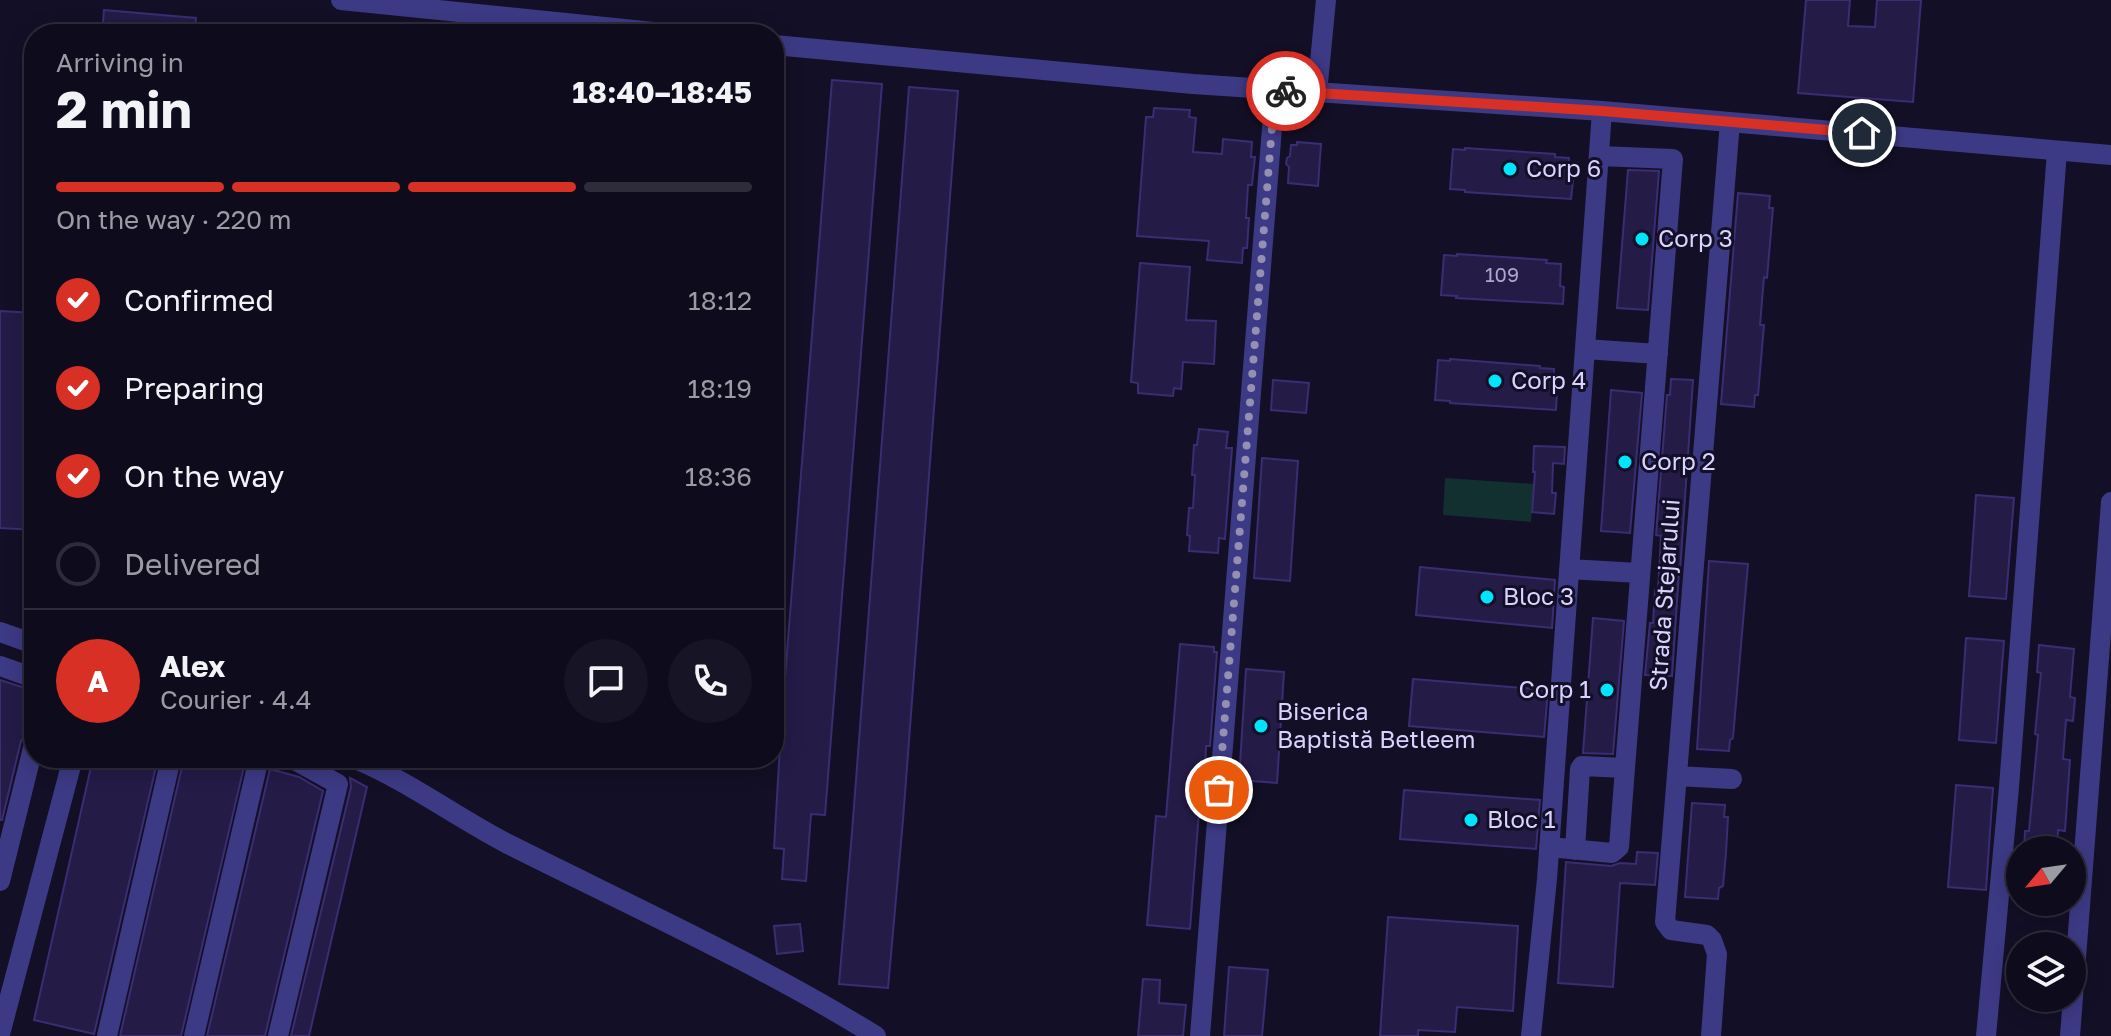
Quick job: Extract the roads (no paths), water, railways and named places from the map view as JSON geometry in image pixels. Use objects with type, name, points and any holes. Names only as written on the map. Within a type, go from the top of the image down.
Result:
[{"type":"street","points":[[341,0],[575,24]]},
{"type":"street","points":[[1317,93],[1326,0]]},
{"type":"street","points":[[784,46],[1275,90],[1602,111],[2111,155]]},
{"type":"street","points":[[1200,1036],[1275,90]]},
{"type":"street","points":[[1531,1036],[1549,847],[1602,111]]},
{"type":"street","name":"Strada Stejarului","points":[[1711,1036],[1715,947],[1707,935],[1671,930],[1665,922],[1730,122]]},
{"type":"street","points":[[1986,1036],[2009,787],[2057,151]]},
{"type":"street","points":[[1549,847],[1612,853],[1619,847],[1673,159],[1599,156]]},
{"type":"street","points":[[1585,349],[1658,354]]},
{"type":"street","points":[[2070,1036],[2111,502]]},
{"type":"street","points":[[1569,569],[1639,573]]},
{"type":"street","points":[[0,632],[24,640]]},
{"type":"street","points":[[0,666],[24,674]]},
{"type":"street","points":[[1575,850],[1580,769],[1582,766],[1625,768]]},
{"type":"street","points":[[0,881],[28,768]]},
{"type":"street","points":[[1,1026],[70,768]]},
{"type":"street","points":[[107,1036],[169,768]]},
{"type":"street","points":[[194,1036],[257,768]]},
{"type":"street","points":[[278,1036],[338,784],[309,768]]},
{"type":"street","points":[[378,768],[504,842],[746,963],[876,1036]]},
{"type":"street","points":[[1677,776],[1732,779]]},
{"type":"place","name":"Corp 6","points":[[1510,169]]},
{"type":"place","name":"Corp 3","points":[[1642,239]]},
{"type":"place","name":"Corp 4","points":[[1495,381]]},
{"type":"place","name":"Corp 2","points":[[1625,462]]},
{"type":"place","name":"Bloc 3","points":[[1487,597]]},
{"type":"place","name":"Corp 1","points":[[1607,690]]},
{"type":"place","name":"Biserica Baptistă Betleem","points":[[1261,726]]},
{"type":"place","name":"Bloc 1","points":[[1471,820]]}]
